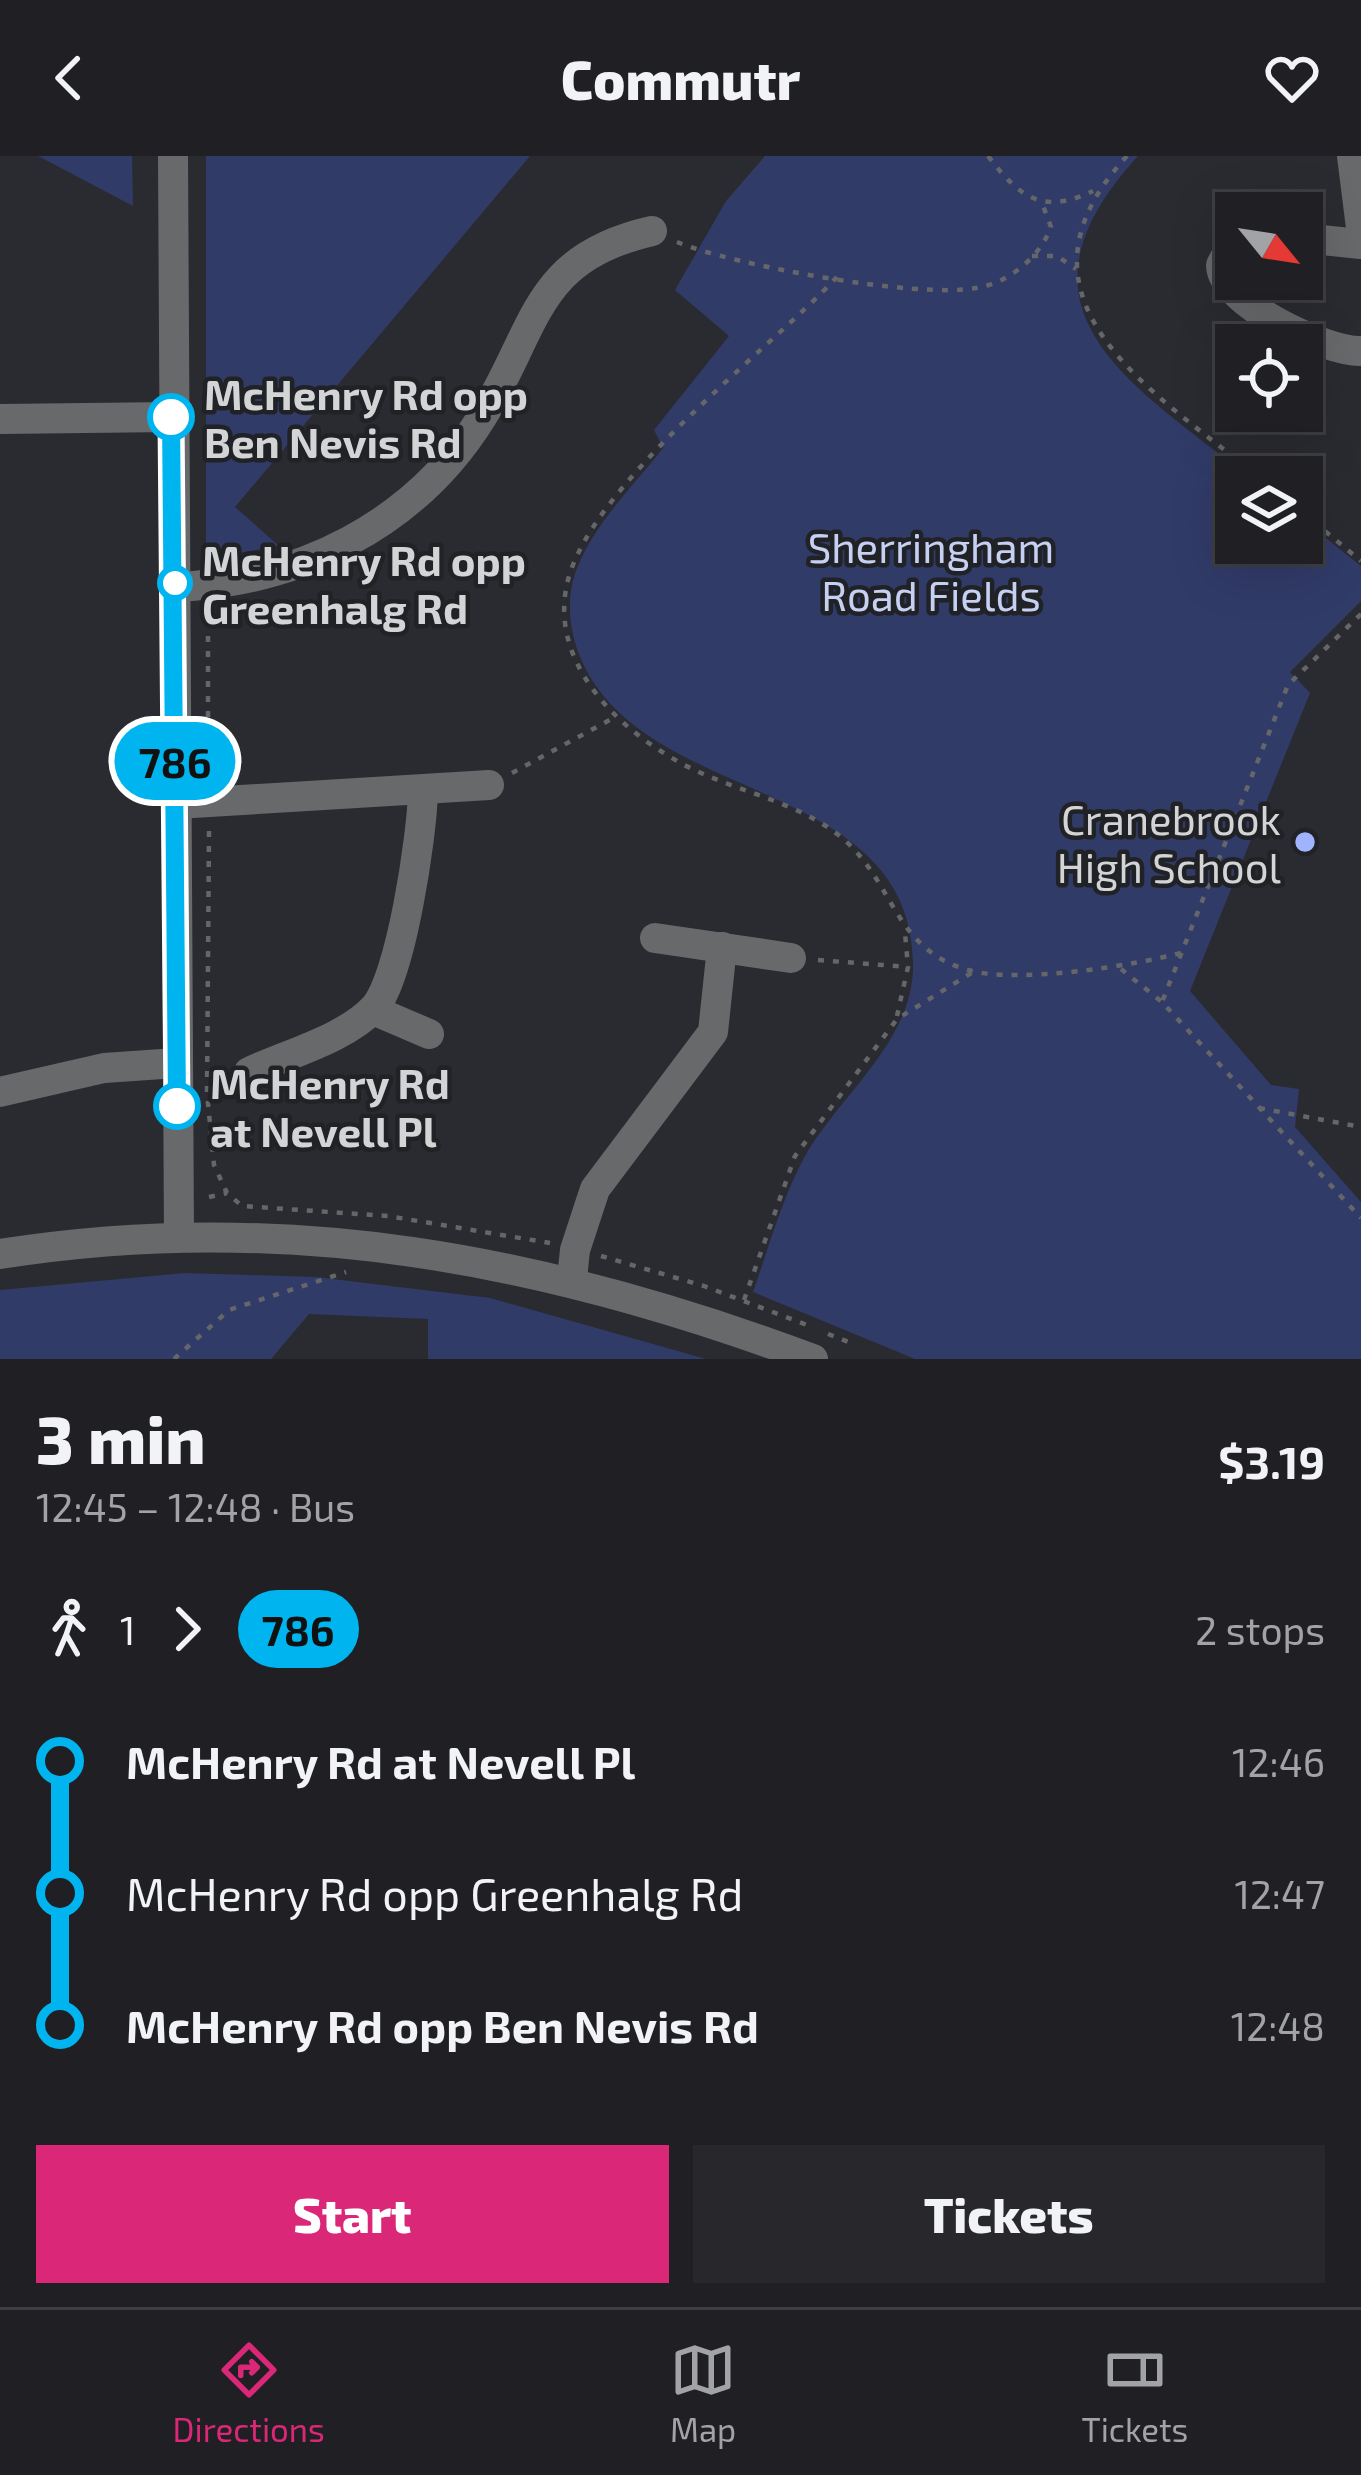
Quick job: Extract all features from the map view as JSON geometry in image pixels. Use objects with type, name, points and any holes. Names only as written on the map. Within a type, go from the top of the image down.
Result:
[{"type":"street","points":[[172,156],[179,1237]]},
{"type":"street","points":[[1352,156],[1361,228]]},
{"type":"street","points":[[175,587],[243,582],[308,562],[402,507],[468,439],[559,276],[611,240],[652,231]]},
{"type":"street","points":[[1323,240],[1361,244]]},
{"type":"street","points":[[1248,300],[1298,332],[1361,352]]},
{"type":"street","points":[[0,419],[171,417]]},
{"type":"street","points":[[176,804],[489,785]]},
{"type":"street","points":[[249,1072],[373,1010],[388,988],[422,832],[423,792]]},
{"type":"street","points":[[655,938],[791,958]]},
{"type":"street","points":[[572,1279],[595,1189],[713,1032],[722,947]]},
{"type":"street","points":[[373,1010],[430,1034]]},
{"type":"street","points":[[0,1092],[104,1068],[177,1064]]},
{"type":"street","points":[[0,1255],[179,1237],[350,1242],[572,1279],[813,1359]]},
{"type":"path","points":[[652,231],[715,258],[837,277],[980,288],[1012,274],[1032,256],[1051,227],[1042,203],[1001,173],[988,156]]},
{"type":"path","points":[[1127,156],[1097,189],[1078,232],[1079,271],[1096,327],[1119,364],[1232,456]]},
{"type":"path","points":[[1042,203],[1066,204],[1097,189]]},
{"type":"path","points":[[1032,256],[1057,256],[1079,271]]},
{"type":"path","points":[[837,277],[658,446],[580,549],[565,590],[568,643],[583,676],[617,716],[676,760],[793,808],[839,836],[881,883],[905,933],[908,967],[897,1019]]},
{"type":"path","points":[[1323,529],[1361,560]]},
{"type":"path","points":[[208,792],[208,628],[214,611]]},
{"type":"path","points":[[1162,1002],[1288,686],[1361,614]]},
{"type":"path","points":[[489,785],[617,716]]},
{"type":"path","points":[[209,816],[208,1093],[214,1165],[227,1193],[242,1206],[388,1216],[564,1247]]},
{"type":"path","points":[[905,933],[937,959],[973,972],[1121,969],[1184,952]]},
{"type":"path","points":[[791,958],[908,967]]},
{"type":"path","points":[[1121,969],[1162,1002],[1361,1218]]},
{"type":"path","points":[[744,1300],[795,1156],[897,1019],[973,972]]},
{"type":"path","points":[[1259,1108],[1361,1126]]},
{"type":"path","points":[[208,1198],[227,1193]]},
{"type":"path","points":[[174,1359],[230,1310],[346,1275],[350,1242]]},
{"type":"path","points":[[591,1253],[744,1300],[851,1343]]},
{"type":"green space","points":[[38,156],[132,156],[133,206]]},
{"type":"green space","points":[[206,156],[530,156],[235,507],[279,546],[215,557],[206,545]]},
{"type":"green space","name":"Sherringham Road Fields","points":[[765,156],[1138,156],[1097,210],[1079,258],[1080,300],[1096,339],[1125,375],[1222,456],[1215,456],[1215,564],[1323,564],[1323,536],[1361,566],[1361,601],[1290,672],[1310,693],[1190,991],[1271,1085],[1299,1089],[1295,1127],[1361,1202],[1361,1359],[915,1359],[753,1292],[805,1156],[887,1045],[909,996],[913,969],[902,904],[869,857],[822,822],[652,738],[606,699],[576,646],[571,626],[572,585],[585,550],[663,448],[654,430],[729,336],[675,290],[726,201]]},
{"type":"green space","points":[[185,1273],[316,1277],[490,1298],[706,1359],[428,1359],[428,1319],[309,1314],[271,1359],[0,1359],[0,1290]]},
{"type":"bus line","name":"786","points":[[171,417],[177,1106]]},
{"type":"place","name":"McHenry Rd opp Ben Nevis Rd","points":[[171,417]]},
{"type":"place","name":"McHenry Rd opp Greenhalg Rd","points":[[175,583]]},
{"type":"place","name":"Cranebrook High School","points":[[1305,842]]},
{"type":"place","name":"McHenry Rd at Nevell Pl","points":[[177,1106]]}]
